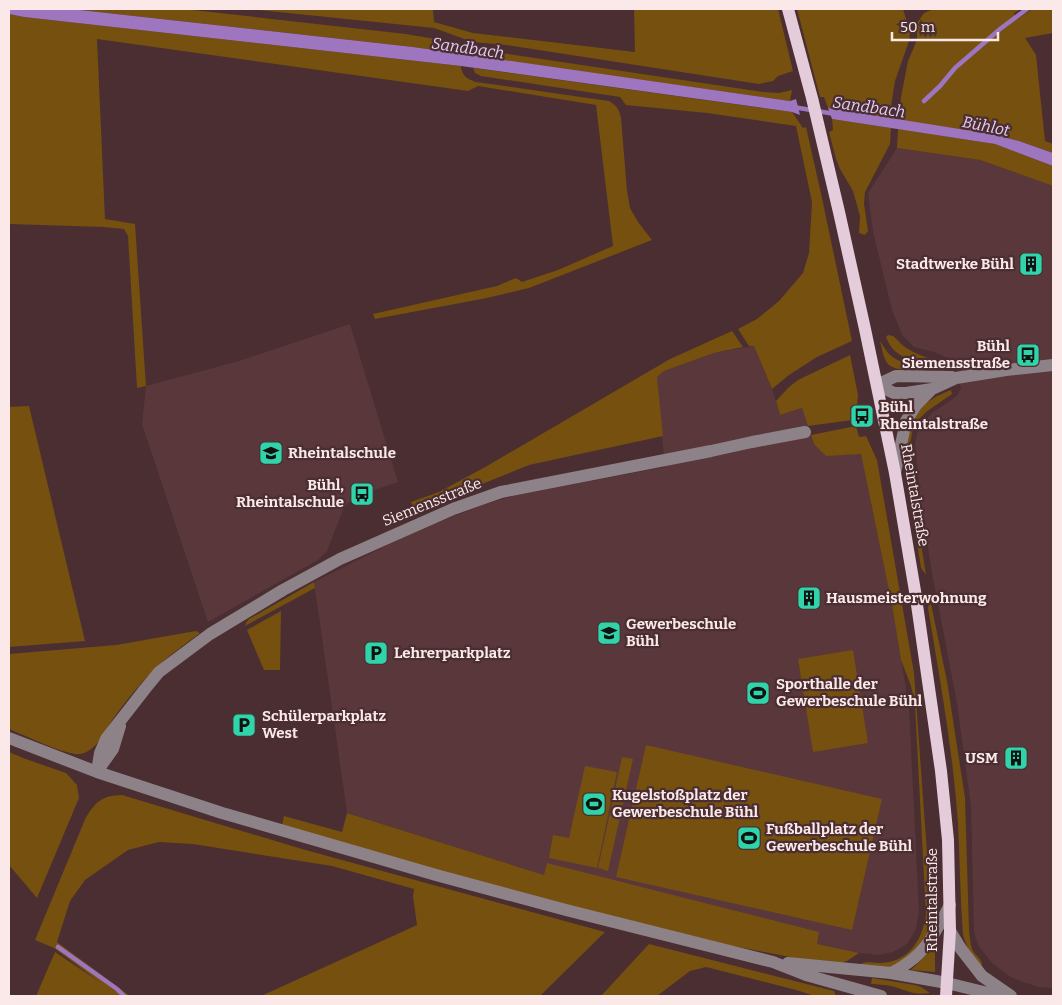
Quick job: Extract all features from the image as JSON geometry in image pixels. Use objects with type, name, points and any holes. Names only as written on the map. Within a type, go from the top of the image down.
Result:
[{"type":"main road","name":"Rheintalstraße","points":[[788,9],[812,98],[845,236],[895,473],[915,591],[941,771],[948,840],[950,930],[947,990]]},
{"type":"street","points":[[877,385],[896,376],[956,378],[1053,365]]},
{"type":"street","points":[[877,385],[894,393],[906,394],[932,389],[956,378]]},
{"type":"street","points":[[895,473],[906,421],[916,404],[932,389]]},
{"type":"street","name":"Siemensstraße","points":[[97,772],[100,753],[106,739],[145,688],[160,672],[210,634],[282,590],[332,564],[453,508],[501,492],[805,432]]},
{"type":"street","points":[[9,738],[97,772],[222,813],[436,875],[604,920],[773,962],[806,975],[882,996]]},
{"type":"street","points":[[891,974],[915,958],[923,950],[950,905]]},
{"type":"street","points":[[950,930],[966,956],[982,976],[1011,996]]},
{"type":"street","points":[[773,962],[891,974],[947,990],[1000,996]]},
{"type":"shaded area","points":[[9,9],[71,9],[413,47],[790,101],[796,99],[800,115],[792,112],[461,66],[24,17],[9,14]]},
{"type":"shaded area","points":[[71,9],[184,9],[406,34],[444,41],[464,49],[463,55],[413,47]]},
{"type":"shaded area","points":[[250,9],[433,9],[434,22],[473,33],[635,52],[634,9],[778,9],[793,71],[778,76],[773,81],[759,84],[506,45],[473,42],[434,28]]},
{"type":"shaded area","points":[[797,9],[903,9],[910,32],[909,41],[895,81],[889,119],[828,108],[824,97],[820,97]]},
{"type":"shaded area","points":[[934,9],[1021,9],[1014,13],[1016,20],[1032,9],[1053,9],[1053,33],[1025,38],[1036,55],[1045,141],[1053,144],[1053,153],[1019,141],[991,134],[899,120],[908,61],[917,40],[917,23],[924,13]]},
{"type":"shaded area","points":[[9,14],[461,66],[466,77],[476,82],[609,101],[617,108],[621,118],[630,208],[652,240],[529,288],[487,298],[375,319],[373,314],[497,286],[516,278],[522,282],[558,270],[613,246],[596,105],[478,86],[468,91],[97,39],[105,219],[135,224],[146,386],[137,388],[128,236],[124,229],[9,224]]},
{"type":"shaded area","points":[[482,50],[763,92],[779,93],[792,90],[790,101],[470,56]]},
{"type":"shaded area","points":[[473,68],[792,112],[803,128],[806,127],[852,341],[817,357],[789,375],[772,389],[754,346],[749,346],[738,329],[757,319],[779,301],[803,273],[809,253],[812,202],[796,126],[707,113],[626,105],[620,97],[481,76],[475,73]]},
{"type":"shaded area","points":[[828,108],[991,134],[1019,141],[1053,153],[1053,166],[995,144],[832,119]]},
{"type":"shaded area","points":[[832,119],[891,128],[890,144],[865,192],[864,204],[868,231],[865,235],[859,233],[860,216],[853,191],[836,159],[829,132],[833,130]]},
{"type":"shaded area","points":[[898,129],[995,144],[1053,166],[1053,186],[980,160],[897,148]]},
{"type":"shaded area","points":[[897,148],[980,160],[1053,186],[1053,988],[1038,987],[1012,978],[993,964],[979,947],[974,932],[971,807],[957,703],[932,573],[920,495],[915,444],[918,429],[932,413],[957,396],[961,388],[956,369],[947,358],[934,352],[914,347],[902,335],[892,310],[873,232],[868,193]]},
{"type":"shaded area","name":"Rheintalschule","points":[[350,324],[398,482],[365,493],[348,503],[343,510],[327,551],[318,560],[208,622],[142,424],[146,386],[239,361]]},
{"type":"shaded area","points":[[732,331],[743,347],[714,353],[664,371],[657,377],[663,436],[529,465],[415,511],[411,502],[439,492],[487,466],[670,359]]},
{"type":"shaded area","points":[[888,335],[893,336],[911,351],[938,362],[914,360],[900,355],[890,345],[886,337]]},
{"type":"shaded area","points":[[880,341],[889,354],[901,362],[916,366],[946,369],[907,370],[893,367],[885,359]]},
{"type":"shaded area","name":"Gewerbeschule Bühl","points":[[754,346],[772,389],[780,415],[802,408],[814,444],[861,453],[892,605],[909,707],[919,911],[916,929],[907,944],[893,952],[879,955],[850,952],[544,875],[347,813],[314,582],[417,530],[483,505],[516,495],[665,467],[656,377],[664,371],[714,353]]},
{"type":"shaded area","points":[[850,355],[858,395],[857,406],[860,419],[808,426],[802,408],[780,415],[776,401],[789,387],[798,380]]},
{"type":"shaded area","points":[[951,390],[952,394],[926,412],[916,422],[910,446],[917,518],[926,575],[921,568],[908,486],[905,455],[906,433],[912,418],[923,405]]},
{"type":"shaded area","points":[[29,406],[85,641],[9,647],[9,407]]},
{"type":"shaded area","points":[[856,426],[859,437],[866,436],[877,460],[914,673],[929,880],[929,922],[927,934],[911,956],[888,968],[857,967],[865,963],[889,962],[906,955],[917,942],[926,915],[915,705],[911,686],[901,660],[892,605],[861,454],[826,456],[814,444],[811,435]]},
{"type":"shaded area","points":[[314,582],[315,588],[245,626],[249,619]]},
{"type":"shaded area","points":[[930,599],[947,681],[965,798],[969,929],[972,949],[982,963],[980,969],[969,952],[963,935],[956,797],[946,716],[928,608]]},
{"type":"shaded area","points":[[281,611],[280,670],[264,670],[247,630]]},
{"type":"shaded area","points":[[196,631],[200,633],[165,660],[141,683],[118,712],[100,740],[86,752],[74,754],[66,752],[9,729],[9,654],[116,645]]},
{"type":"shaded area","points":[[853,650],[868,743],[813,752],[798,659]]},
{"type":"shaded area","name":"Fußballplatz der Gewerbeschule Bühl","points":[[646,745],[882,799],[852,930],[616,877]]},
{"type":"shaded area","points":[[9,752],[66,773],[77,785],[79,798],[37,898],[9,865]]},
{"type":"shaded area","points":[[622,757],[633,759],[608,871],[598,868]]},
{"type":"shaded area","name":"Kugelstoßplatz der Gewerbeschule Bühl","points":[[585,766],[617,772],[597,868],[549,858],[553,835],[569,838]]},
{"type":"shaded area","points":[[122,795],[302,849],[605,932],[540,996],[261,996],[417,925],[413,896],[414,889],[332,866],[193,844],[159,842],[128,850],[85,880],[70,901],[57,942],[130,996],[36,996],[55,952],[101,983],[54,948],[35,940],[86,817],[100,800]]},
{"type":"shaded area","points":[[347,813],[544,875],[547,863],[819,932],[817,944],[859,953],[847,961],[836,964],[815,962],[713,942],[427,869],[282,825],[284,816],[342,832]]},
{"type":"shaded area","points":[[935,941],[935,972],[911,970],[925,956]]},
{"type":"shaded area","points":[[649,944],[834,991],[836,996],[815,996],[706,967],[690,971],[657,996],[601,996]]},
{"type":"shaded area","points":[[872,978],[915,985],[930,993],[915,993],[891,986],[871,984]]},
{"type":"waterway","points":[[924,101],[955,68],[1000,29],[1027,9]]},
{"type":"waterway","name":"Sandbach","points":[[793,107],[835,114]]},
{"type":"waterway","points":[[58,947],[124,996]]},
{"type":"place","name":"Stadtwerke Bühl","points":[[1031,264]]},
{"type":"place","name":"Bühl Siemensstraße","points":[[1028,355]]},
{"type":"place","name":"Bühl Rheintalstraße","points":[[862,416]]},
{"type":"place","name":"Rheintalschule","points":[[271,453]]},
{"type":"place","name":"Bühl, Rheintalschule","points":[[362,494]]},
{"type":"place","name":"Hausmeisterwohnung","points":[[809,598]]},
{"type":"place","name":"Gewerbeschule Bühl","points":[[609,633]]},
{"type":"place","name":"Lehrerparkplatz","points":[[376,653]]},
{"type":"place","name":"Sporthalle der Gewerbeschule Bühl","points":[[758,693]]},
{"type":"place","name":"Schülerparkplatz West","points":[[244,725]]},
{"type":"place","name":"USM","points":[[1016,758]]},
{"type":"place","name":"Kugelstoßplatz der Gewerbeschule Bühl","points":[[594,804]]},
{"type":"place","name":"Fußballplatz der Gewerbeschule Bühl","points":[[749,838]]},
{"type":"water label","name":"Bühlot","points":[[986,126]]}]
